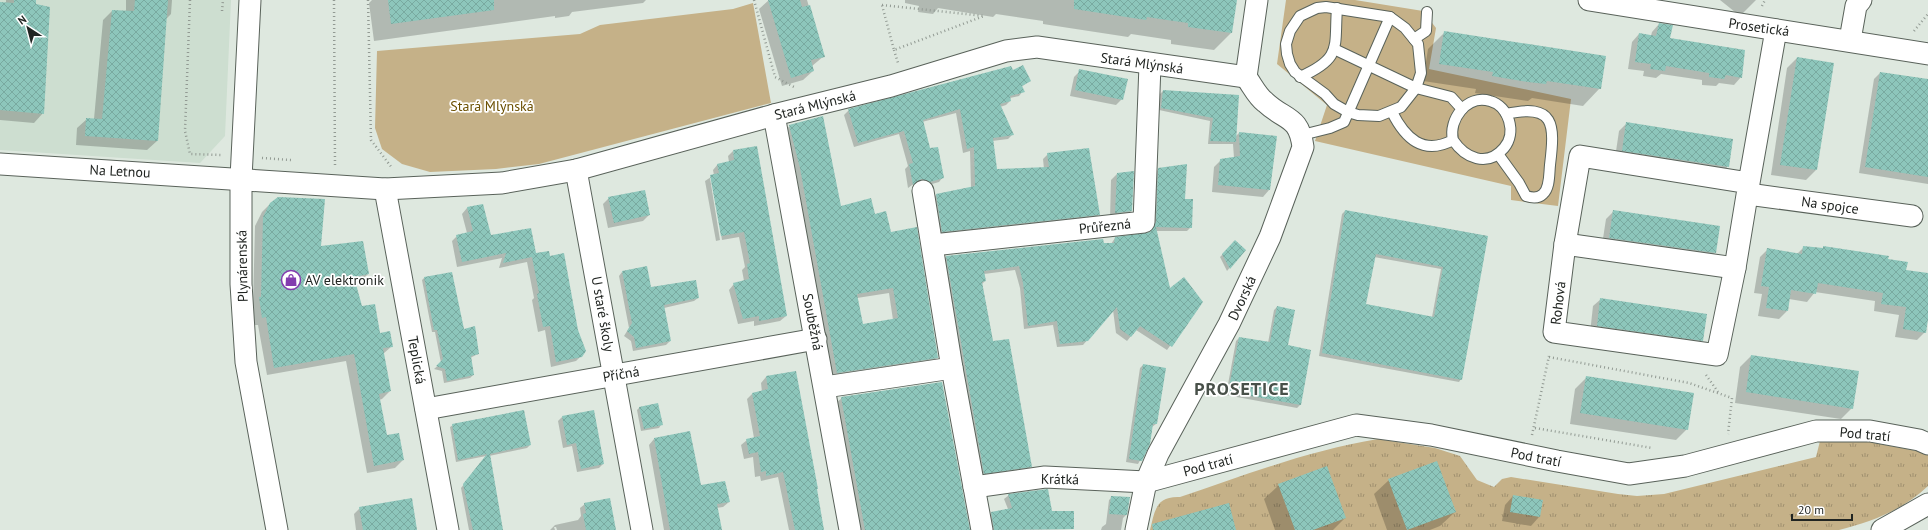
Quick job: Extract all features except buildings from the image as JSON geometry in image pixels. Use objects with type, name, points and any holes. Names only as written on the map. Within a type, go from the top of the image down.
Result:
[{"type":"street","name":"Plynárenská","points":[[250,0],[241,178],[241,284],[246,362],[277,530]]},
{"type":"street","points":[[1257,0],[1246,77],[1264,102],[1298,126],[1302,135]]},
{"type":"street","name":"Prosetická","points":[[1589,0],[1776,30],[1850,40],[1928,54]]},
{"type":"street","points":[[1850,40],[1856,6],[1861,0]]},
{"type":"street","name":"Rohová","points":[[1749,189],[1580,156],[1565,244],[1554,332],[1717,355],[1735,268],[1749,189],[1776,30]]},
{"type":"street","name":"Stará Mlýnská","points":[[241,178],[390,189],[502,183],[576,170],[774,115],[891,86],[1006,52],[1037,47],[1246,77]]},
{"type":"street","name":"Průřezná","points":[[932,245],[1144,222],[1150,64]]},
{"type":"street","name":"Souběžná","points":[[774,115],[850,530]]},
{"type":"street","name":"Dvorská","points":[[1136,530],[1146,482],[1158,454],[1229,324],[1270,237],[1303,148],[1302,135]]},
{"type":"street","name":"Na Letnou","points":[[0,164],[241,178]]},
{"type":"street","name":"U staré školy","points":[[576,170],[642,530]]},
{"type":"street","name":"Teplická","points":[[390,189],[426,409],[448,530]]},
{"type":"street","name":"Na spojce","points":[[1749,189],[1912,216]]},
{"type":"street","points":[[924,191],[952,368],[982,530]]},
{"type":"street","points":[[1565,244],[1735,268]]},
{"type":"street","name":"Příčná","points":[[426,409],[816,339]]},
{"type":"street","points":[[825,387],[952,368]]},
{"type":"street","name":"Pod tratí","points":[[1146,482],[1356,424],[1431,435],[1629,474],[1685,466],[1816,431],[1870,431],[1919,440],[1928,444]]},
{"type":"street","name":"Krátká","points":[[974,487],[1045,477],[1146,482]]},
{"type":"street","points":[[1882,530],[1928,504]]},
{"type":"lane","points":[[1326,7],[1337,8],[1350,12],[1390,17],[1405,28],[1418,44],[1421,73],[1416,88],[1401,106],[1392,112],[1379,116],[1358,115],[1348,112],[1334,104],[1325,94],[1300,77],[1290,64],[1286,44],[1290,30],[1300,16],[1309,11],[1326,7]]},
{"type":"lane","points":[[1300,77],[1325,63],[1334,49],[1337,40],[1337,8]]},
{"type":"lane","points":[[1414,40],[1426,31],[1427,12]]},
{"type":"lane","points":[[1302,135],[1330,128],[1344,122],[1390,17]]},
{"type":"lane","points":[[1334,49],[1369,64],[1416,88],[1451,97],[1462,109]]},
{"type":"lane","points":[[1482,100],[1490,101],[1501,107],[1506,114],[1510,124],[1508,143],[1498,154],[1480,159],[1470,157],[1462,152],[1453,140],[1452,124],[1455,117],[1470,103],[1482,100]]},
{"type":"lane","points":[[1498,154],[1519,183],[1526,196],[1538,198],[1542,195],[1546,190],[1549,180],[1554,140],[1553,128],[1549,120],[1543,114],[1524,110],[1506,114]]},
{"type":"lane","points":[[1392,112],[1399,126],[1423,146],[1436,147],[1453,140]]},
{"type":"path","points":[[222,11],[223,0]]},
{"type":"path","points":[[334,0],[335,165]]},
{"type":"path","points":[[368,0],[371,140],[395,171],[390,189]]},
{"type":"path","points":[[754,0],[775,77],[805,93],[810,106]]},
{"type":"path","points":[[882,5],[906,7],[984,16],[894,50],[882,5]]},
{"type":"path","points":[[1527,455],[1535,428],[1554,332]]},
{"type":"path","points":[[1549,357],[1689,383],[1732,398],[1727,440]]},
{"type":"path","points":[[1535,428],[1659,450]]},
{"type":"shaded area","points":[[0,0],[231,0],[225,136],[200,163],[0,150]]},
{"type":"green space","points":[[1286,0],[1355,0],[1423,11],[1436,28],[1429,69],[1571,99],[1558,206],[1511,200],[1511,186],[1315,141],[1327,105],[1277,64]]},
{"type":"green space","name":"Stará Mlýnská","points":[[753,3],[771,103],[539,164],[496,169],[430,172],[402,164],[382,149],[375,128],[377,51],[580,34],[600,25],[733,9]]},
{"type":"green space","points":[[1378,439],[1435,448],[1460,456],[1477,480],[1494,487],[1502,479],[1511,477],[1637,496],[1664,494],[1816,457],[1820,441],[1864,441],[1928,453],[1928,486],[1908,502],[1886,514],[1839,530],[1150,530],[1155,511],[1161,502],[1166,499],[1180,497],[1303,456]]},
{"type":"place","name":"AV elektronik","points":[[291,280]]},
{"type":"district","name":"PROSETICE","points":[[1242,388]]}]
